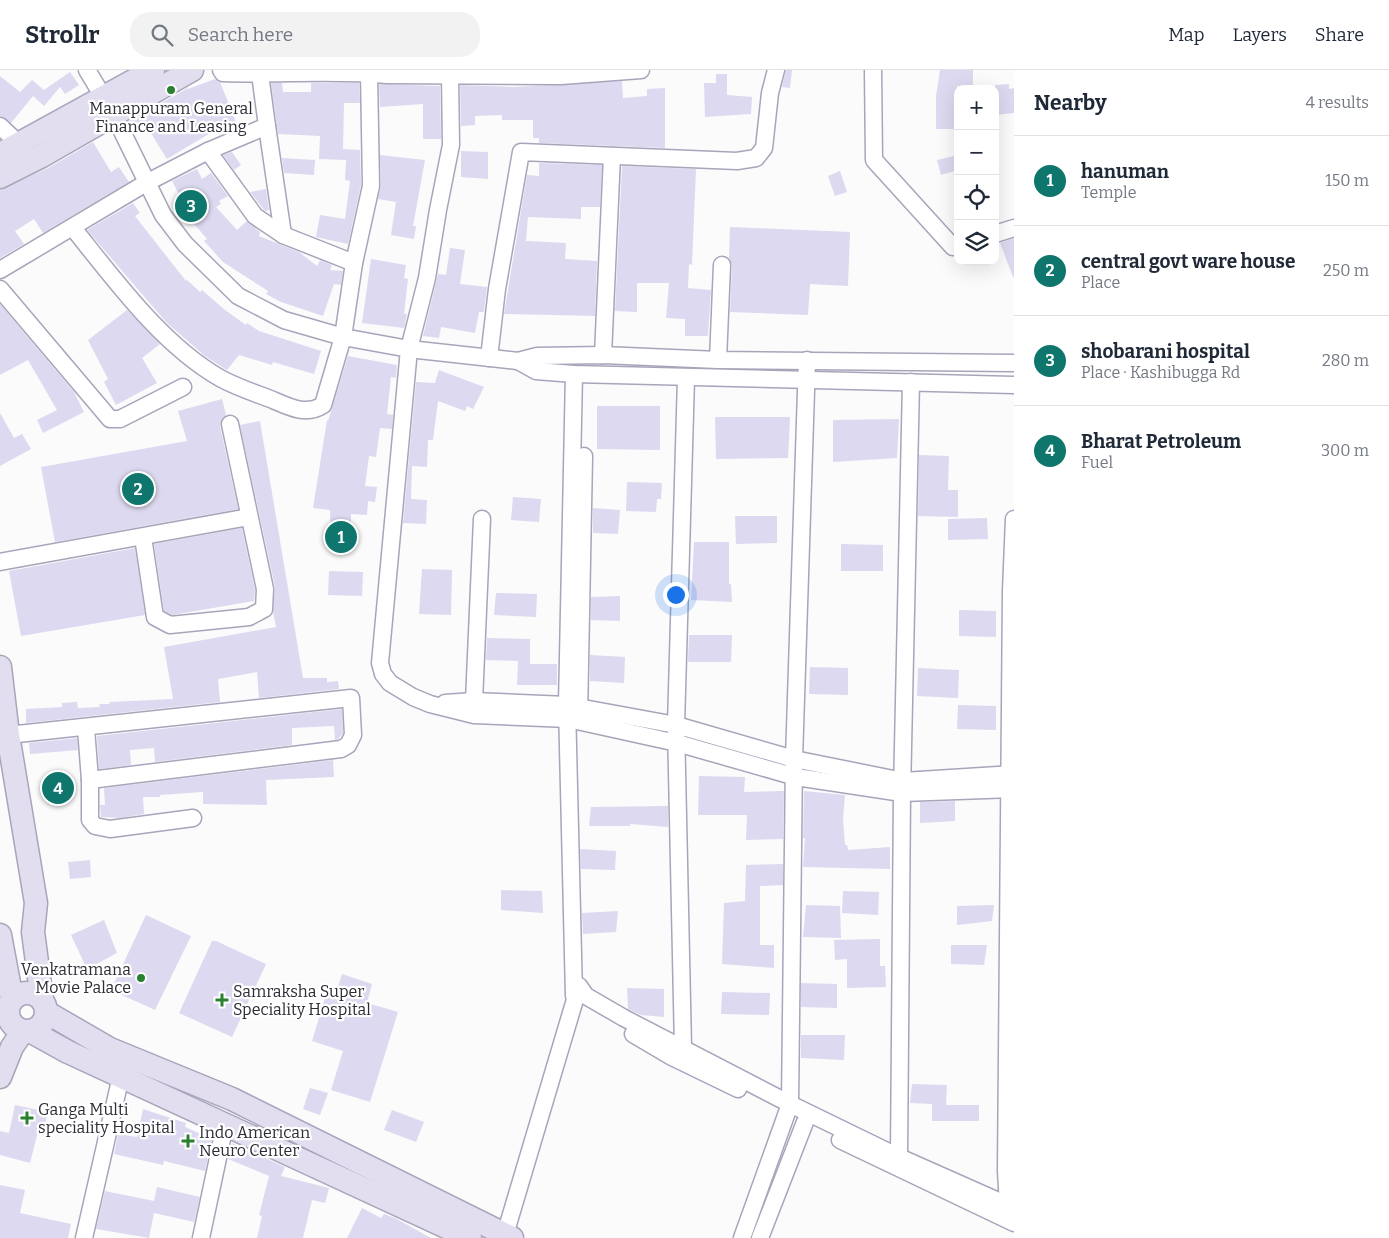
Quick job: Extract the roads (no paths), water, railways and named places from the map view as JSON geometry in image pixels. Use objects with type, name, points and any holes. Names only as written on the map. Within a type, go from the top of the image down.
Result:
[{"type":"main road","points":[[0,177],[42,156],[153,70]]},
{"type":"main road","points":[[0,154],[108,105],[192,70]]},
{"type":"main road","points":[[0,667],[8,735],[36,903],[33,932],[44,1006],[41,1025],[12,1018]]},
{"type":"main road","points":[[0,935],[12,1018],[12,1047],[0,1077]]},
{"type":"main road","points":[[12,1018],[18,995],[30,993],[44,1006],[110,1049],[232,1099],[507,1237]]},
{"type":"main road","points":[[12,1018],[121,1076],[470,1238]]},
{"type":"street","points":[[87,70],[108,105],[163,215],[184,244],[238,296],[284,320],[343,337],[409,349],[518,361],[537,356],[603,356],[718,360],[1014,363]]},
{"type":"street","points":[[221,70],[223,73],[260,74],[388,72],[450,76],[561,76],[641,70]]},
{"type":"street","points":[[489,358],[497,289],[521,152],[736,161],[756,158],[764,148],[770,94],[776,70]]},
{"type":"street","points":[[873,70],[874,160],[954,247]]},
{"type":"street","points":[[74,228],[145,316],[193,360],[220,378],[245,390],[296,409],[316,410],[323,405],[343,337],[354,263],[371,186],[369,73]]},
{"type":"street","points":[[260,74],[283,235]]},
{"type":"street","points":[[450,76],[451,145],[427,278],[409,349],[380,663],[383,674],[390,683],[430,704],[474,715],[573,713],[801,778],[908,787],[1012,782]]},
{"type":"street","points":[[0,126],[19,144]]},
{"type":"street","points":[[0,270],[74,228],[146,183],[208,151],[267,126]]},
{"type":"street","points":[[208,151],[255,216],[283,235],[354,263]]},
{"type":"street","points":[[603,356],[612,156]]},
{"type":"street","points":[[999,233],[1014,228]]},
{"type":"street","points":[[718,360],[722,264]]},
{"type":"street","points":[[0,289],[110,419],[120,419],[183,387]]},
{"type":"street","points":[[742,1238],[789,1109],[801,778],[799,760],[812,360]]},
{"type":"street","points":[[518,361],[536,371],[580,374],[1014,385]]},
{"type":"street","points":[[507,1237],[580,998],[573,713],[580,374]]},
{"type":"street","points":[[683,1048],[681,727],[691,378]]},
{"type":"street","points":[[899,1157],[908,787],[914,382]]},
{"type":"street","points":[[143,537],[155,617],[161,622],[170,625],[249,617],[264,609],[265,589],[230,424]]},
{"type":"street","points":[[0,562],[250,517]]},
{"type":"street","points":[[474,701],[482,519]]},
{"type":"street","points":[[580,998],[672,1056],[1011,1206],[1014,520]]},
{"type":"street","points":[[8,735],[351,698],[353,735],[348,745],[341,748],[90,780]]},
{"type":"street","points":[[430,704],[474,701],[681,727],[799,760],[908,787]]},
{"type":"street","points":[[86,728],[90,780],[90,820],[94,826],[110,830],[193,818]]},
{"type":"street","points":[[580,998],[683,1048],[789,1109],[805,1122],[893,1168],[1014,1223]]},
{"type":"street","points":[[84,1238],[121,1076]]},
{"type":"street","points":[[760,1238],[805,1122]]},
{"type":"street","points":[[201,1238],[225,1125]]},
{"type":"place","name":"Manappuram General Finance and Leasing","points":[[171,90]]},
{"type":"place","name":"shobarani hospital","points":[[191,206]]},
{"type":"place","name":"central govt ware house","points":[[138,489]]},
{"type":"place","name":"hanuman","points":[[341,537]]},
{"type":"place","name":"Bharat Petroleum","points":[[58,788]]},
{"type":"place","name":"Venkatramana Movie Palace","points":[[141,978]]},
{"type":"place","name":"Samraksha Super Speciality Hospital","points":[[222,1000]]},
{"type":"place","name":"Ganga Multi speciality Hospital","points":[[27,1118]]},
{"type":"place","name":"Indo American Neuro Center","points":[[188,1141]]}]
